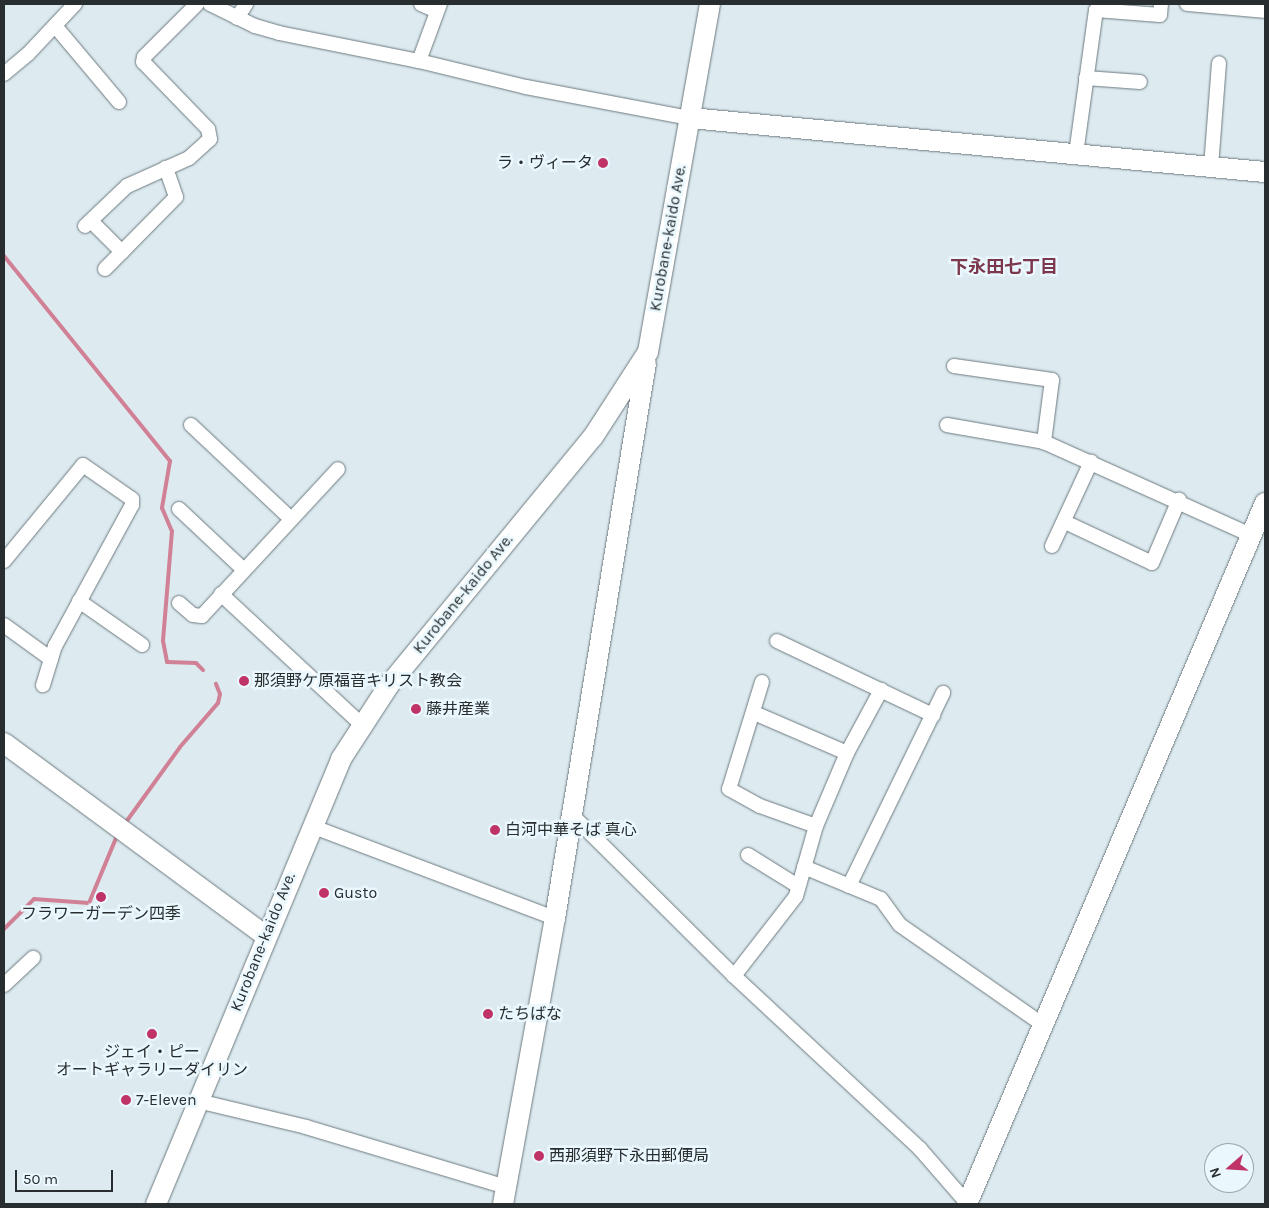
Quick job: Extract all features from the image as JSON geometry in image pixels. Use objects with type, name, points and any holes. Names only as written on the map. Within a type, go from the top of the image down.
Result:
[{"type":"street","points":[[4,74],[56,27],[75,4]]},
{"type":"street","points":[[122,252],[88,224],[127,186],[189,158],[206,144],[211,134],[145,67],[144,57],[197,4]]},
{"type":"street","points":[[210,4],[237,18],[279,33],[419,61],[526,87],[690,118],[1265,172]]},
{"type":"street","points":[[237,18],[246,4]]},
{"type":"street","points":[[419,61],[438,8],[421,4]]},
{"type":"street","name":"Kurobane-kaido Ave.","points":[[156,1204],[311,826],[341,758],[389,685],[593,436],[648,352],[710,4]]},
{"type":"street","points":[[1076,154],[1096,10],[1160,15],[1161,4]]},
{"type":"street","points":[[1188,4],[1265,12]]},
{"type":"street","points":[[56,27],[119,102]]},
{"type":"street","points":[[1211,167],[1219,63]]},
{"type":"street","points":[[1086,78],[1140,82]]},
{"type":"street","points":[[105,269],[176,197],[166,168]]},
{"type":"street","points":[[198,1101],[306,1127],[505,1196],[555,918],[648,352]]},
{"type":"street","points":[[954,366],[1052,380],[1044,442]]},
{"type":"street","points":[[191,425],[291,519]]},
{"type":"street","points":[[947,425],[1044,442],[1179,500],[1251,535]]},
{"type":"street","points":[[1052,546],[1065,522],[1091,462]]},
{"type":"street","points":[[6,552],[82,464],[132,499],[132,505],[55,646],[43,685]]},
{"type":"street","points":[[179,603],[197,616],[221,594],[338,469]]},
{"type":"street","points":[[1065,522],[1152,563],[1179,500]]},
{"type":"street","points":[[571,814],[734,976],[920,1149],[967,1204],[1045,1026],[1265,503]]},
{"type":"street","points":[[179,509],[243,569]]},
{"type":"street","points":[[221,594],[362,724]]},
{"type":"street","points":[[79,601],[142,645]]},
{"type":"street","points":[[4,625],[51,659]]},
{"type":"street","points":[[777,641],[933,714]]},
{"type":"street","points":[[762,682],[729,790],[760,806],[816,826]]},
{"type":"street","points":[[734,976],[796,896],[816,826],[847,753],[881,690]]},
{"type":"street","points":[[849,886],[943,693]]},
{"type":"street","points":[[754,713],[847,753]]},
{"type":"street","points":[[4,743],[266,936]]},
{"type":"street","points":[[311,826],[555,918]]},
{"type":"street","points":[[748,856],[798,886]]},
{"type":"street","points":[[804,867],[881,899],[900,925],[1045,1026]]},
{"type":"street","points":[[4,985],[33,958]]},
{"type":"waterway","points":[[4,256],[170,461],[162,508],[172,531],[163,641],[167,662],[196,663],[203,670]]},
{"type":"waterway","points":[[126,822],[180,747],[218,703],[220,694],[216,684]]},
{"type":"waterway","points":[[4,929],[34,899],[89,903],[116,838]]},
{"type":"place","name":"ラ・ヴィータ","points":[[603,163]]},
{"type":"place","name":"那須野ケ原福音キリスト教会","points":[[244,681]]},
{"type":"place","name":"藤井産業","points":[[416,709]]},
{"type":"place","name":"白河中華そば 真心","points":[[495,830]]},
{"type":"place","name":"Gusto","points":[[324,893]]},
{"type":"place","name":"フラワーガーデン四季","points":[[101,897]]},
{"type":"place","name":"たちばな","points":[[488,1014]]},
{"type":"place","name":"ジェイ・ピー オートギャラリーダイリン","points":[[152,1034]]},
{"type":"place","name":"7-Eleven","points":[[126,1100]]},
{"type":"place","name":"西那須野下永田郵便局","points":[[539,1156]]},
{"type":"district","name":"下永田七丁目","points":[[1004,267]]}]
